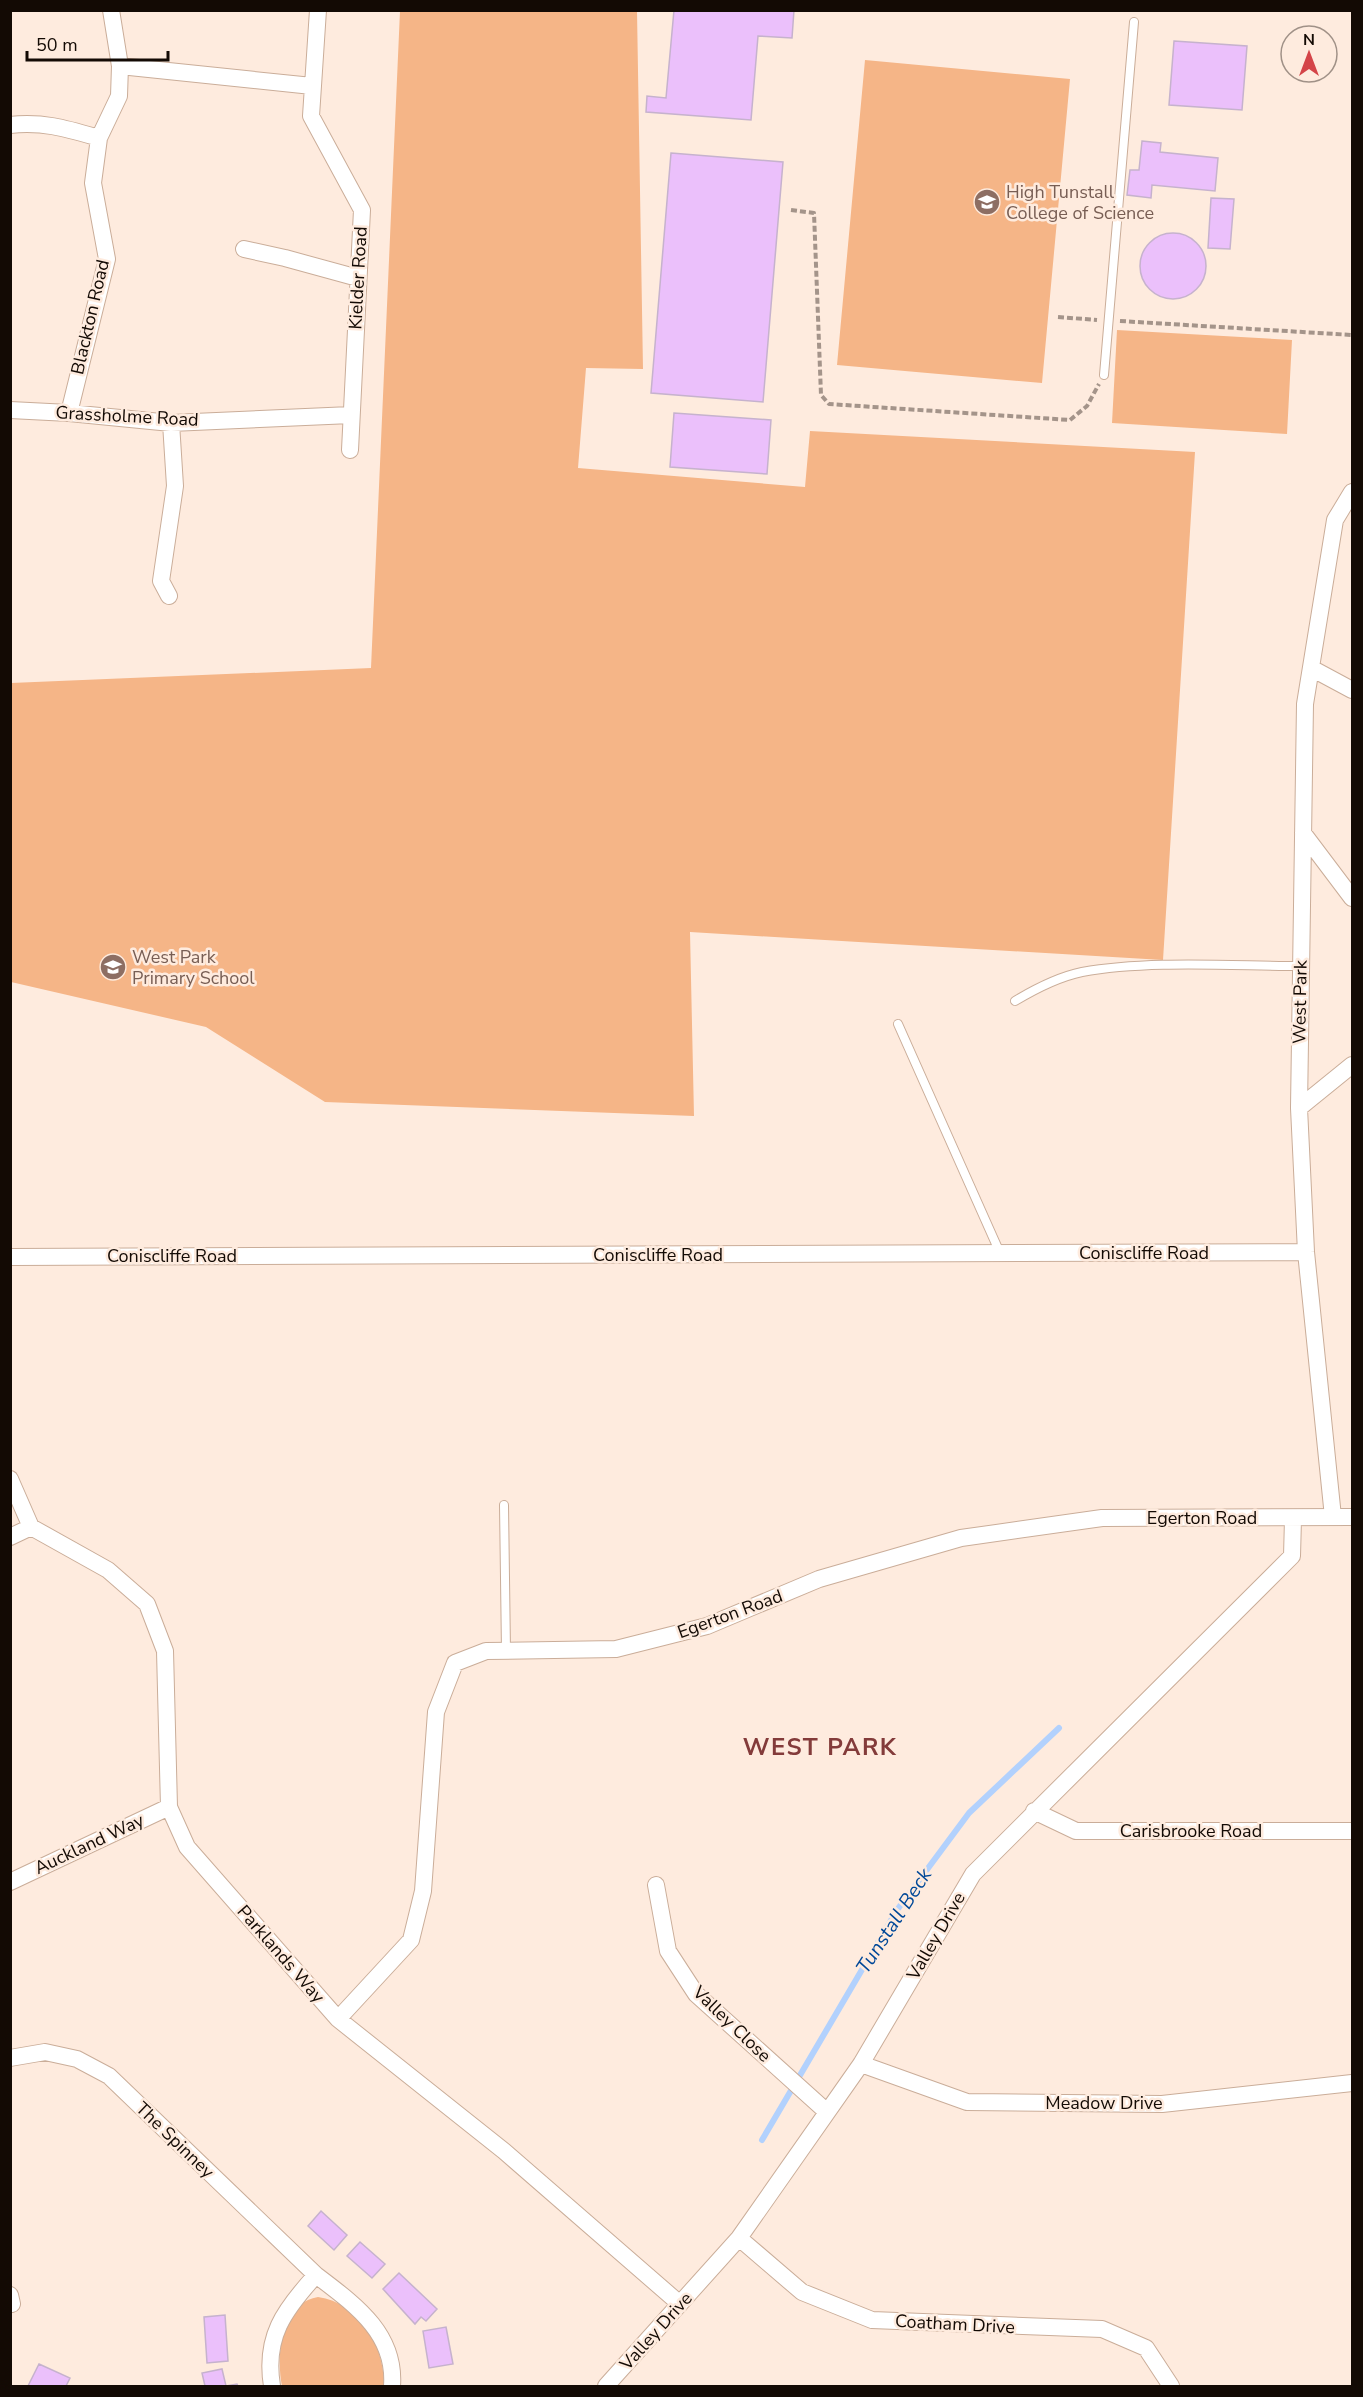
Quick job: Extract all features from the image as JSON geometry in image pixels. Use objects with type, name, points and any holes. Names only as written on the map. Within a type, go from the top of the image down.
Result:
[{"type":"street","name":"Blackton Road","points":[[69,413],[106,259],[93,183],[99,138],[119,96],[120,66],[111,10]]},
{"type":"street","name":"Kielder Road","points":[[318,10],[311,116],[362,210],[350,450]]},
{"type":"street","points":[[120,66],[312,86]]},
{"type":"street","points":[[10,125],[34,123],[58,126],[99,138]]},
{"type":"street","points":[[244,249],[358,278]]},
{"type":"street","name":"Grassholme Road","points":[[10,410],[171,423],[351,415]]},
{"type":"street","points":[[169,596],[162,581],[175,486],[171,423]]},
{"type":"street","name":"West Park","points":[[1333,1517],[1306,1252],[1299,1108],[1305,704],[1335,520],[1353,492]]},
{"type":"street","points":[[1311,668],[1353,690]]},
{"type":"street","points":[[1303,833],[1353,898]]},
{"type":"street","points":[[1299,1108],[1353,1065]]},
{"type":"street","name":"Coniscliffe Road","points":[[10,1257],[1306,1252]]},
{"type":"street","points":[[10,1479],[31,1527],[10,1537]]},
{"type":"street","name":"Egerton Road","points":[[338,2019],[411,1940],[423,1891],[436,1712],[455,1663],[486,1651],[616,1650],[707,1626],[819,1579],[961,1538],[1102,1518],[1353,1517]]},
{"type":"street","name":"Valley Drive","points":[[606,2386],[739,2238],[861,2064],[973,1874],[1292,1556],[1293,1519]]},
{"type":"street","name":"Parklands Way","points":[[31,1527],[108,1570],[147,1604],[165,1651],[169,1807],[187,1847],[338,2019],[504,2151],[680,2304]]},
{"type":"street","name":"Auckland Way","points":[[10,1882],[169,1807]]},
{"type":"street","name":"Carisbrooke Road","points":[[1034,1811],[1076,1831],[1353,1831]]},
{"type":"street","name":"Valley Close","points":[[656,1885],[668,1951],[696,1994],[827,2112]]},
{"type":"street","name":"The Spinney","points":[[10,2058],[45,2052],[77,2060],[108,2076],[316,2275],[356,2306],[375,2325],[386,2342],[393,2376],[392,2386]]},
{"type":"street","name":"Meadow Drive","points":[[861,2064],[966,2102],[1162,2104],[1353,2082]]},
{"type":"street","name":"Coatham Drive","points":[[739,2238],[802,2292],[872,2320],[1102,2329],[1146,2348],[1171,2386]]},
{"type":"street","points":[[272,2386],[270,2351],[289,2304],[316,2275]]},
{"type":"lane","points":[[1104,375],[1134,22]]},
{"type":"lane","points":[[1015,1001],[1037,988],[1081,972],[1145,966],[1301,966]]},
{"type":"lane","points":[[898,1024],[1001,1253]]},
{"type":"lane","points":[[504,1505],[506,1651]]},
{"type":"path","points":[[791,210],[814,213],[821,395],[830,404],[1070,420],[1088,406],[1104,375]]},
{"type":"path","points":[[1058,317],[1353,335]]},
{"type":"shaded area","points":[[400,11],[637,11],[643,369],[586,368],[578,468],[805,487],[810,431],[1195,452],[1163,960],[690,932],[694,1116],[325,1102],[206,1027],[11,982],[11,683],[371,668]]},
{"type":"shaded area","points":[[865,60],[1070,79],[1042,383],[837,365]]},
{"type":"shaded area","points":[[1117,330],[1292,340],[1287,434],[1112,423]]},
{"type":"shaded area","points":[[318,2297],[346,2308],[367,2329],[380,2356],[384,2386],[282,2386],[281,2347],[288,2320],[305,2301]]},
{"type":"building","points":[[674,10],[794,10],[792,38],[758,36],[751,120],[646,112],[647,96],[666,98]]},
{"type":"building","points":[[1174,41],[1247,46],[1242,110],[1169,105]]},
{"type":"building","points":[[1142,141],[1161,143],[1160,152],[1218,158],[1215,191],[1152,185],[1151,198],[1127,195],[1130,170],[1139,170]]},
{"type":"building","points":[[671,153],[783,162],[763,402],[651,393]]},
{"type":"building","points":[[1211,198],[1234,199],[1230,249],[1208,248]]},
{"type":"building","points":[[1173,233],[1185,236],[1196,243],[1203,254],[1206,266],[1203,278],[1196,289],[1185,296],[1173,299],[1161,296],[1150,289],[1143,278],[1140,266],[1143,254],[1150,243],[1161,236]]},
{"type":"building","points":[[674,413],[771,420],[767,474],[670,467]]},
{"type":"building","points":[[321,2211],[347,2235],[334,2250],[308,2226]]},
{"type":"building","points":[[360,2242],[385,2264],[372,2278],[347,2256]]},
{"type":"building","points":[[399,2273],[437,2309],[426,2321],[421,2317],[415,2324],[383,2289]]},
{"type":"building","points":[[225,2315],[228,2361],[207,2363],[204,2317]]},
{"type":"building","points":[[446,2327],[453,2364],[429,2368],[423,2331]]},
{"type":"building","points":[[39,2364],[70,2378],[66,2386],[28,2386]]},
{"type":"building","points":[[222,2369],[226,2386],[205,2386],[202,2373]]},
{"type":"waterway","name":"Tunstall Beck","points":[[762,2140],[897,1910],[969,1813],[1059,1728]]},
{"type":"place","name":"High Tunstall College of Science","points":[[987,202]]},
{"type":"place","name":"West Park Primary School","points":[[113,967]]},
{"type":"district","name":"WEST PARK","points":[[820,1747]]}]
